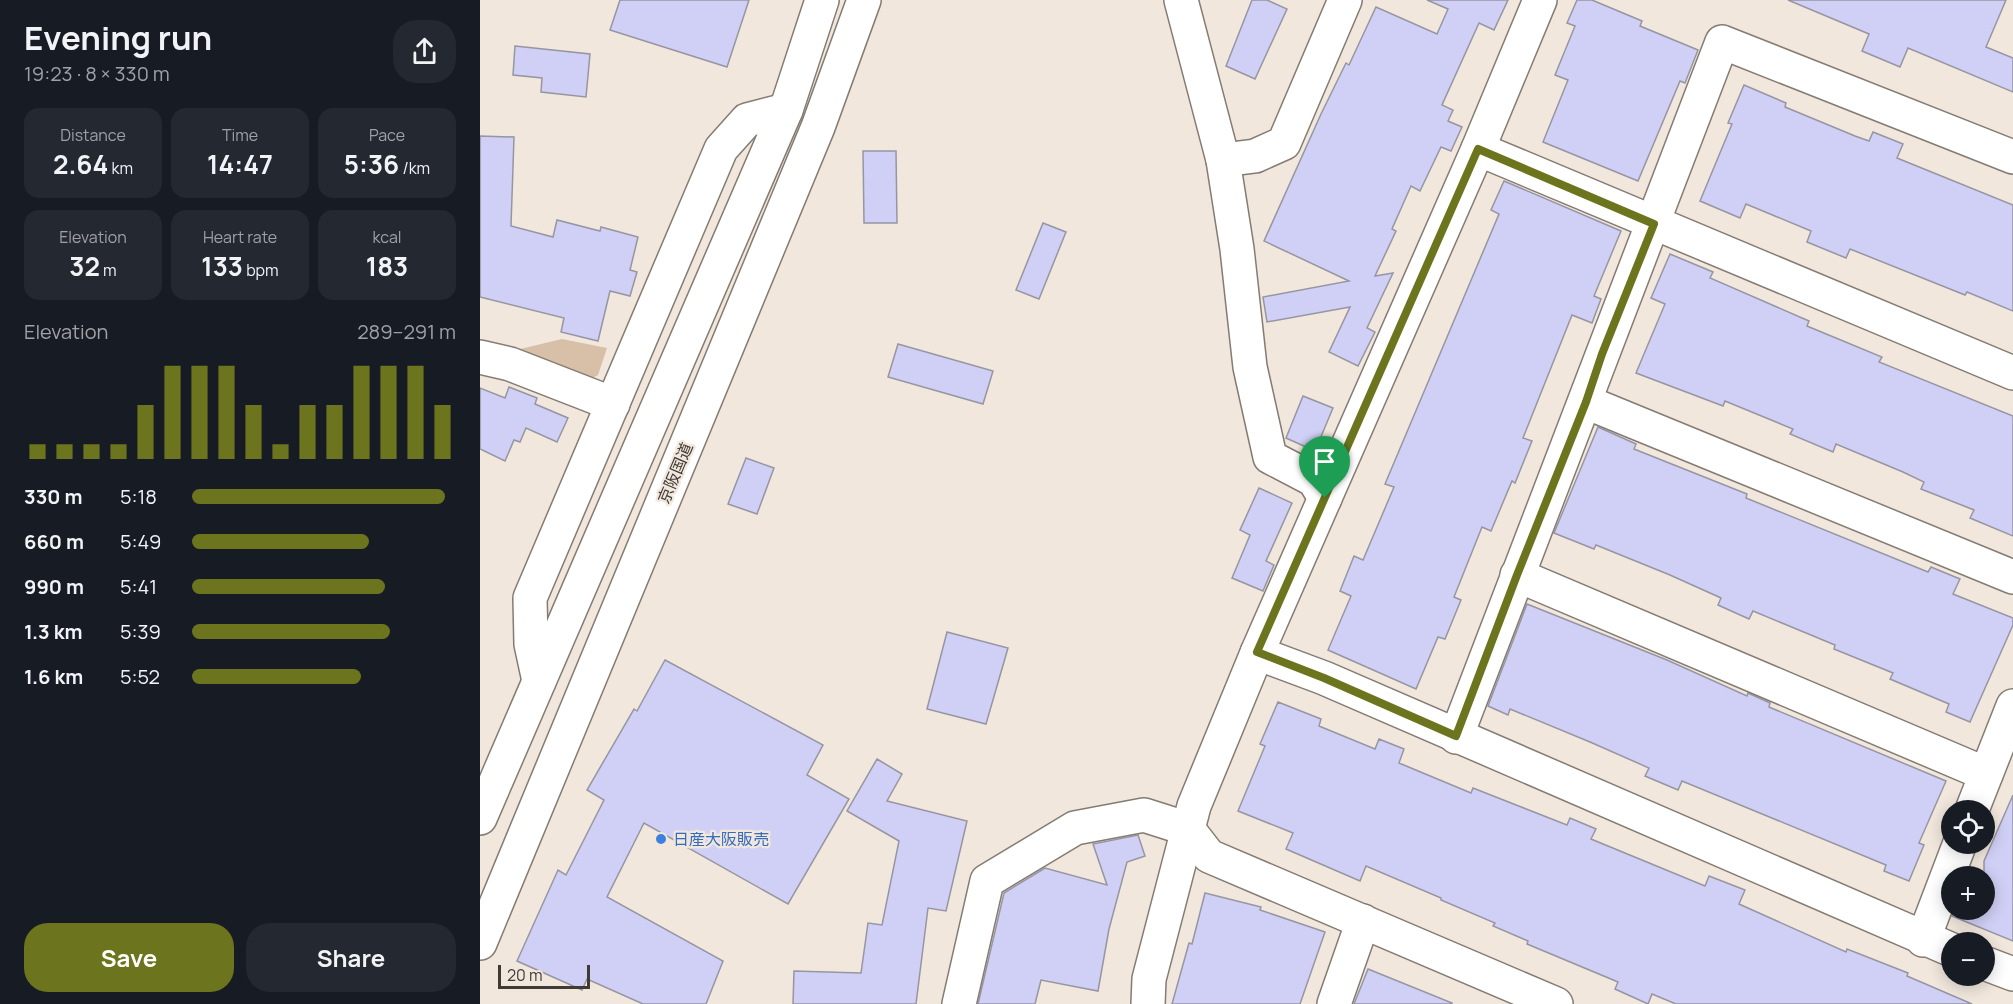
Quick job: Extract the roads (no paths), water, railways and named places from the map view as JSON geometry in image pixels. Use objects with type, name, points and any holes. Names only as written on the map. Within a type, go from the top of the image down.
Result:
[{"type":"main road","points":[[480,818],[786,110],[822,0]]},
{"type":"main road","name":"京阪国道","points":[[480,943],[818,127],[864,0]]},
{"type":"main road","points":[[1181,0],[1223,159],[1237,249],[1250,368],[1270,457],[1314,480],[1325,498]]},
{"type":"main road","points":[[1223,159],[1255,156],[1284,143],[1345,0]]},
{"type":"main road","points":[[1148,1004],[1149,979],[1188,828],[1257,652],[1478,149],[1540,0]]},
{"type":"main road","points":[[1456,736],[1586,402],[1602,354],[1654,224],[1722,42],[2013,157]]},
{"type":"main road","points":[[539,681],[531,644],[530,598],[721,149],[747,120],[786,110]]},
{"type":"main road","points":[[1478,149],[2013,373]]},
{"type":"main road","points":[[480,357],[510,364],[613,404]]},
{"type":"main road","points":[[1586,402],[2013,577]]},
{"type":"main road","points":[[1517,575],[1986,774]]},
{"type":"main road","points":[[1257,652],[1324,678],[1937,945],[1958,854]]},
{"type":"main road","points":[[1976,800],[2013,706]]},
{"type":"main road","points":[[959,1004],[987,881],[1076,828],[1144,815],[1188,828],[1209,856],[1556,1004]]},
{"type":"main road","points":[[1334,1004],[1363,921]]},
{"type":"main road","points":[[1995,967],[2013,974]]},
{"type":"place","name":"日産大阪販売","points":[[661,839]]}]
